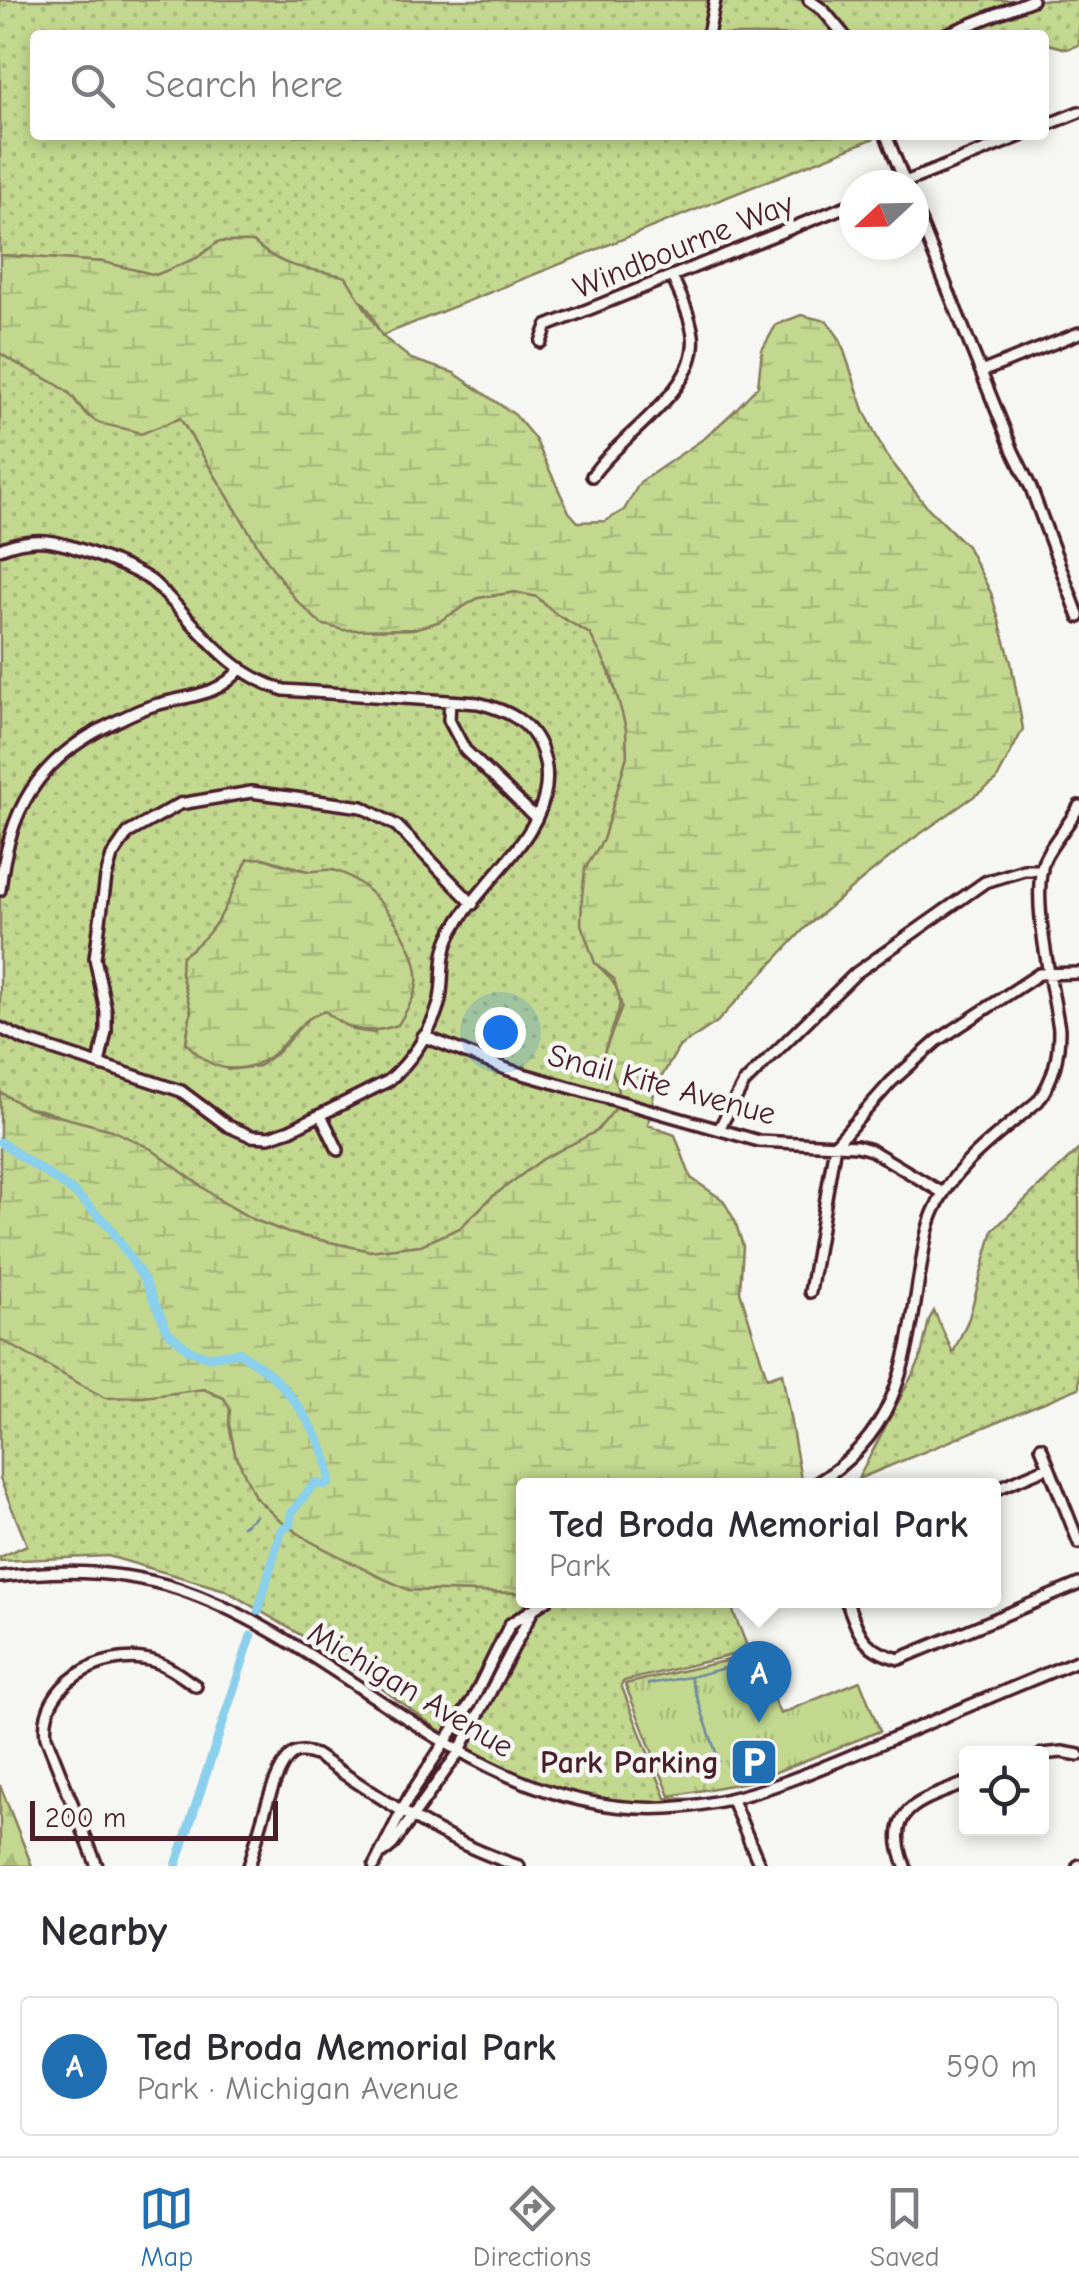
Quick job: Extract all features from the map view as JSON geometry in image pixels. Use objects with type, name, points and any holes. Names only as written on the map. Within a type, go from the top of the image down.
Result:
[{"type":"street","points":[[709,30],[715,0]]},
{"type":"street","points":[[810,0],[840,30]]},
{"type":"street","points":[[955,30],[1012,4],[1032,0]]},
{"type":"street","points":[[1049,124],[1079,112]]},
{"type":"street","points":[[888,140],[898,170]]},
{"type":"street","points":[[929,173],[1011,140]]},
{"type":"street","name":"Windbourne Way","points":[[541,342],[547,326],[839,209]]},
{"type":"street","points":[[929,243],[1031,488],[1079,617]]},
{"type":"street","points":[[592,476],[683,379],[692,357],[694,337],[689,316],[672,276]]},
{"type":"street","points":[[981,372],[1079,333]]},
{"type":"street","points":[[0,549],[33,541],[55,542],[136,571],[152,582],[199,634],[241,668],[260,682],[284,690],[478,703],[508,711],[540,742],[549,787],[536,818],[452,932],[442,955],[438,1004],[402,1069],[388,1081],[321,1115],[270,1137],[250,1136],[228,1126],[181,1091],[0,1028]]},
{"type":"street","points":[[0,890],[14,820],[48,764],[86,736],[154,704],[220,688],[241,668]]},
{"type":"street","points":[[450,701],[449,720],[465,750],[536,818]]},
{"type":"street","points":[[98,1064],[106,1011],[95,958],[109,866],[128,833],[180,804],[250,792],[362,807],[397,826],[473,904]]},
{"type":"street","points":[[825,1478],[866,1442],[899,1385],[924,1244],[932,1213],[943,1193],[958,1172],[1038,1101],[1048,1087],[1059,1049],[1059,1029],[1039,886],[1044,860],[1079,806]]},
{"type":"street","points":[[719,1129],[744,1083],[856,973],[985,882],[1024,870],[1042,870]]},
{"type":"street","points":[[810,1292],[835,1145],[891,1082],[937,1041],[1018,985],[1050,972],[1079,973]]},
{"type":"street","name":"Snail Kite Avenue","points":[[423,1036],[509,1070],[759,1141],[872,1150],[943,1193]]},
{"type":"street","points":[[321,1115],[338,1150]]},
{"type":"street","points":[[1040,1447],[1079,1543]]},
{"type":"street","points":[[1001,1487],[1048,1467]]},
{"type":"street","name":"Michigan Avenue","points":[[0,1577],[86,1572],[140,1579],[206,1599],[343,1676],[444,1744],[516,1781],[576,1800],[664,1808],[732,1800],[770,1789],[1079,1660]]},
{"type":"street","points":[[849,1608],[862,1642],[879,1654],[899,1660],[1079,1584]]},
{"type":"street","points":[[374,1866],[401,1812],[472,1702],[510,1624],[536,1608]]},
{"type":"street","points":[[380,1855],[393,1844],[459,1752],[533,1610]]},
{"type":"street","points":[[97,1866],[46,1737],[44,1722],[52,1698],[94,1666],[110,1660],[147,1660],[168,1666],[196,1686]]},
{"type":"street","points":[[249,1866],[280,1770],[295,1753],[303,1751],[316,1755],[411,1818],[461,1844],[520,1866]]},
{"type":"street","points":[[1049,1753],[1079,1755]]},
{"type":"street","points":[[905,1866],[898,1848],[898,1824],[911,1806],[959,1787]]},
{"type":"street","points":[[732,1800],[760,1866]]},
{"type":"green space","points":[[0,0],[1079,0],[1079,45],[1067,49],[1049,44],[1049,30],[30,30],[30,140],[870,140],[381,336],[368,309],[349,292],[279,260],[253,242],[218,242],[197,258],[156,275],[103,262],[0,255]]},
{"type":"green space","points":[[218,242],[253,242],[276,259],[297,267],[346,277],[382,336],[411,359],[454,373],[515,415],[535,439],[569,512],[578,522],[605,521],[624,510],[640,482],[706,437],[732,413],[758,386],[762,350],[776,325],[801,315],[827,321],[840,339],[864,410],[884,452],[927,507],[967,546],[991,593],[1011,662],[1023,729],[996,781],[910,841],[806,927],[717,1022],[679,1047],[655,1088],[648,1125],[675,1135],[691,1178],[723,1200],[735,1221],[743,1246],[740,1291],[767,1378],[782,1373],[801,1478],[516,1478],[516,1593],[409,1590],[310,1541],[255,1497],[235,1453],[230,1409],[224,1398],[204,1389],[105,1398],[0,1339],[0,1092],[27,1108],[112,1130],[151,1149],[252,1219],[288,1233],[370,1251],[421,1245],[460,1228],[492,1197],[543,1159],[597,1131],[619,1104],[617,1083],[604,1053],[622,1007],[614,979],[595,963],[581,924],[585,869],[603,840],[627,756],[626,728],[611,674],[590,634],[556,614],[537,597],[515,592],[478,598],[438,622],[413,629],[343,630],[321,624],[296,600],[268,562],[180,418],[141,434],[101,423],[62,388],[0,353],[0,255],[103,262],[156,275],[197,258]]},
{"type":"green space","points":[[0,353],[61,387],[85,414],[98,422],[133,426],[180,418],[268,562],[343,630],[413,629],[438,621],[478,598],[515,592],[537,597],[556,614],[590,634],[604,657],[620,704],[627,756],[603,840],[585,869],[595,963],[608,975],[619,996],[604,1053],[617,1083],[619,1104],[597,1131],[543,1159],[492,1197],[460,1228],[421,1245],[370,1251],[288,1233],[252,1219],[151,1149],[27,1108],[0,1092]],"holes":[[[263,858],[312,872],[334,870],[366,890],[375,1033],[353,1030],[325,1011],[310,1016],[278,1052],[259,1066],[228,1070],[186,1042],[191,1011],[181,973],[182,956],[201,943],[230,904],[238,878]]]},
{"type":"green space","points":[[263,858],[302,870],[332,870],[346,875],[390,914],[416,967],[414,994],[398,1025],[359,1030],[325,1011],[302,1024],[267,1059],[241,1068],[210,1063],[186,1043],[191,1011],[181,973],[182,956],[215,924],[248,859]]},
{"type":"green space","points":[[1079,1149],[1079,1388],[859,1478],[920,1360],[934,1311],[953,1353],[969,1318],[993,1230]]},
{"type":"green space","points":[[0,1339],[72,1380],[181,1391],[204,1389],[224,1398],[230,1409],[235,1453],[279,1520],[310,1541],[409,1590],[516,1593],[516,1608],[732,1608],[749,1651],[624,1681],[621,1685],[666,1798],[691,1799],[651,1804],[599,1800],[516,1776],[446,1735],[341,1659],[225,1590],[108,1556],[0,1561],[0,1557],[27,1545],[0,1479]]},
{"type":"green space","points":[[755,1654],[780,1714],[860,1681],[880,1731],[753,1781],[670,1796],[625,1684]]},
{"type":"green space","points":[[0,1785],[32,1866],[0,1866]]},
{"type":"waterway","points":[[0,1142],[74,1192],[109,1226],[145,1281],[168,1332],[189,1350],[209,1357],[239,1352],[272,1376],[310,1424],[324,1453],[330,1482],[315,1483],[291,1513],[290,1525],[281,1530],[258,1612]]},
{"type":"waterway","points":[[242,1526],[256,1516]]},
{"type":"waterway","points":[[176,1866],[251,1636]]},
{"type":"waterway","points":[[690,1677],[736,1665]]},
{"type":"waterway","points":[[648,1684],[690,1677],[719,1761]]},
{"type":"place","name":"Ted Broda Memorial Park","points":[[759,1723]]},
{"type":"place","name":"Park Parking","points":[[754,1762]]}]
